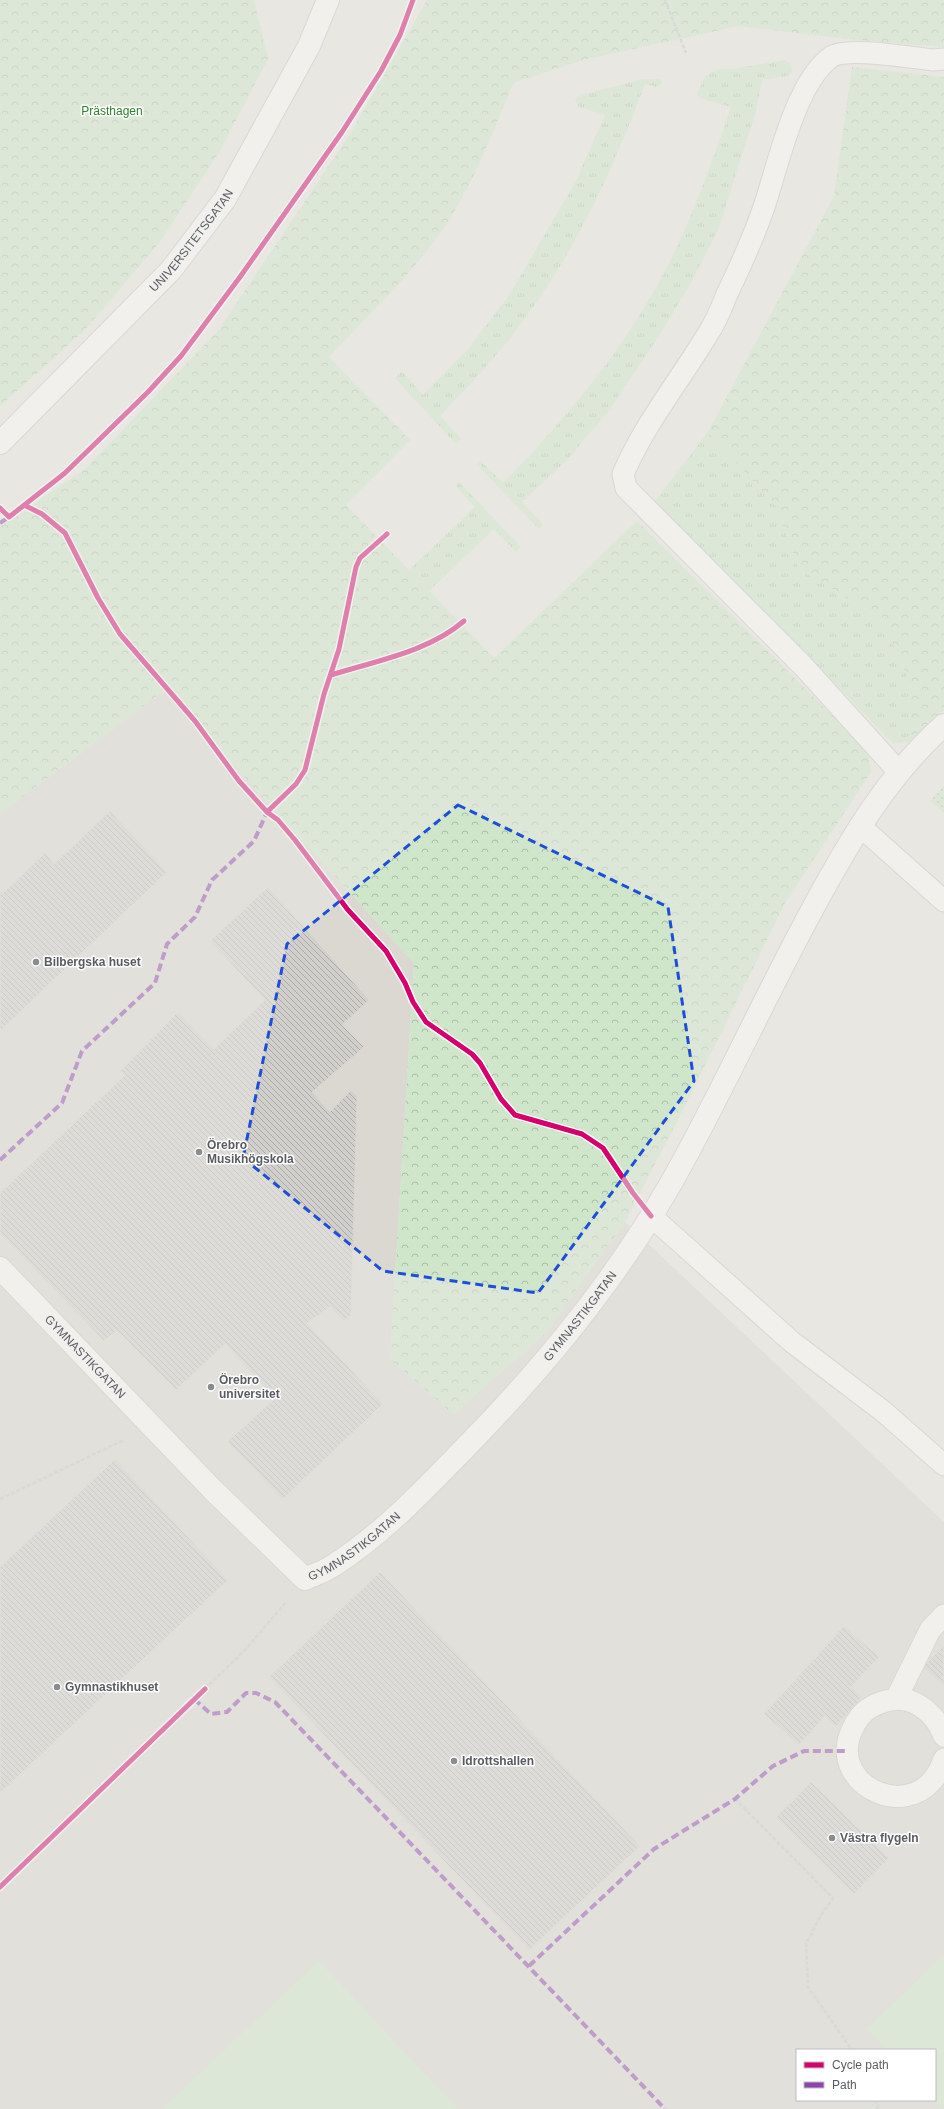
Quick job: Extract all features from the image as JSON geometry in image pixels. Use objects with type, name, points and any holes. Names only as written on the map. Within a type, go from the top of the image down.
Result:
[{"type":"street","name":"UNIVERSITETSGATAN","points":[[0,443],[171,270],[225,199],[309,46],[328,0]]},
{"type":"street","name":"GYMNASTIKGATAN","points":[[0,1268],[151,1427],[213,1490],[305,1579],[333,1566],[386,1524],[498,1415],[549,1358],[618,1265],[651,1216],[686,1158],[788,953],[830,875],[860,826],[899,772],[927,741],[944,725]]},
{"type":"lane","points":[[899,772],[804,667],[626,488],[622,474],[634,448],[710,330],[737,272],[764,206],[784,143],[804,92],[817,71],[832,56],[855,52],[933,60],[944,59]]},
{"type":"lane","points":[[860,826],[944,901]]},
{"type":"lane","points":[[651,1216],[792,1342],[884,1412],[944,1465]]},
{"type":"lane","points":[[896,1700],[930,1630],[944,1615]]},
{"type":"lane","points":[[944,1736],[938,1722],[927,1710],[913,1702],[896,1700],[881,1702],[867,1710],[856,1721],[850,1735],[848,1751],[851,1766],[859,1780],[871,1790],[885,1796],[901,1798],[917,1793],[931,1784],[940,1770],[944,1760]]},
{"type":"path","points":[[665,0],[686,53]]},
{"type":"path","points":[[0,1499],[151,1427]]},
{"type":"path","points":[[205,1689],[245,1650],[305,1579]]},
{"type":"path","points":[[735,1799],[834,1898],[821,1915],[806,1944],[808,1987],[851,2049]]},
{"type":"highlighted area","points":[[458,805],[668,907],[694,1081],[538,1293],[383,1271],[243,1158],[287,944]]},
{"type":"shaded area","name":"Örebro universitet","points":[[165,690],[414,963],[390,1359],[453,1414],[544,1335],[625,1222],[944,1522],[944,2109],[0,2109],[0,812],[1,813]]},
{"type":"green space","name":"Prästhagen","points":[[0,0],[254,0],[268,59],[220,151],[159,243],[83,332],[0,406]]},
{"type":"green space","points":[[427,0],[944,0],[944,47],[856,40],[739,26],[583,60],[513,83],[476,170],[449,220],[422,257],[329,357],[410,440],[346,505],[494,658],[637,521],[861,744],[869,757],[871,772],[786,901],[683,1110],[625,1222],[544,1335],[453,1414],[390,1359],[414,963],[165,690],[1,813],[0,812],[0,527],[85,469],[218,331],[352,131]]},
{"type":"green space","points":[[785,60],[791,65],[792,72],[787,76],[762,80],[756,111],[718,230],[693,279],[659,336],[610,409],[568,459],[522,502],[543,524],[539,529],[477,465],[481,461],[503,483],[552,431],[598,375],[639,316],[674,253],[690,217],[705,181],[731,107],[702,99],[697,94],[705,76],[717,70],[733,69]]},
{"type":"green space","points":[[852,67],[944,77],[944,710],[910,742],[908,679],[883,620],[799,569],[776,506],[708,432],[834,196]]},
{"type":"green space","points":[[643,79],[660,79],[662,83],[657,87],[645,84],[621,145],[593,205],[562,263],[544,291],[505,344],[440,416],[461,439],[456,444],[395,378],[402,371],[423,395],[468,349],[508,297],[575,183],[605,115],[579,107],[575,100],[581,95]]},
{"type":"green space","points":[[708,432],[776,506],[799,569],[883,620],[908,679],[910,742],[893,743],[655,501]]},
{"type":"green space","points":[[459,482],[521,547],[516,552],[494,529],[429,591],[409,570],[475,507],[455,486]]},
{"type":"green space","points":[[944,786],[944,813],[930,801]]},
{"type":"green space","points":[[944,1955],[944,2109],[935,2101],[936,2049],[886,2049],[866,2029]]},
{"type":"green space","points":[[319,1961],[458,2109],[162,2109]]},
{"type":"building","name":"Bilbergska huset","points":[[110,811],[167,872],[0,1031],[0,890],[3,893],[45,853],[54,864]]},
{"type":"building","name":"Örebro Musikhögskola","points":[[268,887],[369,1000],[342,1025],[364,1047],[312,1092],[330,1112],[351,1090],[357,1096],[351,1315],[344,1321],[330,1307],[307,1323],[383,1404],[283,1499],[227,1442],[275,1398],[225,1344],[176,1390],[117,1330],[104,1341],[0,1233],[0,1193],[125,1075],[120,1071],[178,1012],[214,1049],[265,1000],[210,941]]},
{"type":"building","name":"Gymnastikhuset","points":[[115,1459],[228,1580],[0,1793],[0,1567]]},
{"type":"building","name":"Idrottshallen","points":[[380,1572],[640,1846],[529,1950],[269,1677]]},
{"type":"building","points":[[844,1626],[879,1657],[851,1687],[862,1697],[836,1726],[825,1716],[799,1745],[764,1714]]},
{"type":"building","points":[[944,1645],[944,1687],[923,1667]]},
{"type":"building","name":"Västra flygeln","points":[[811,1782],[889,1858],[854,1894],[776,1817]]},
{"type":"marked path","points":[[0,523],[9,517]]},
{"type":"marked path","points":[[0,1160],[62,1103],[82,1051],[155,983],[167,944],[195,917],[212,880],[254,841],[267,812]]},
{"type":"marked path","points":[[194,1699],[211,1714],[227,1712],[246,1693],[256,1693],[275,1702],[665,2109]]},
{"type":"marked path","points":[[529,1966],[654,1849],[735,1799],[773,1766],[804,1751],[848,1751]]},
{"type":"cycle path","points":[[0,508],[9,517],[65,473],[148,392],[181,356],[240,277],[342,132],[381,71],[400,35],[413,0]]},
{"type":"cycle path","points":[[26,506],[42,514],[65,533],[98,598],[120,634],[195,721],[239,781],[267,812],[278,820],[348,910],[386,951],[405,983],[413,1002],[426,1022],[472,1054],[480,1063],[501,1099],[515,1115],[582,1134],[603,1148],[633,1193],[651,1216]]},
{"type":"cycle path","points":[[267,812],[296,784],[305,770],[324,694],[339,649],[356,567],[360,558],[387,534]]},
{"type":"cycle path","points":[[331,675],[418,648],[450,632],[464,621]]},
{"type":"cycle path","points":[[0,1887],[205,1689]]},
{"type":"place","name":"Bilbergska huset","points":[[36,962]]},
{"type":"place","name":"Örebro Musikhögskola","points":[[199,1152]]},
{"type":"place","name":"Örebro universitet","points":[[211,1387]]},
{"type":"place","name":"Gymnastikhuset","points":[[57,1687]]},
{"type":"place","name":"Idrottshallen","points":[[454,1761]]},
{"type":"place","name":"Västra flygeln","points":[[832,1838]]}]
